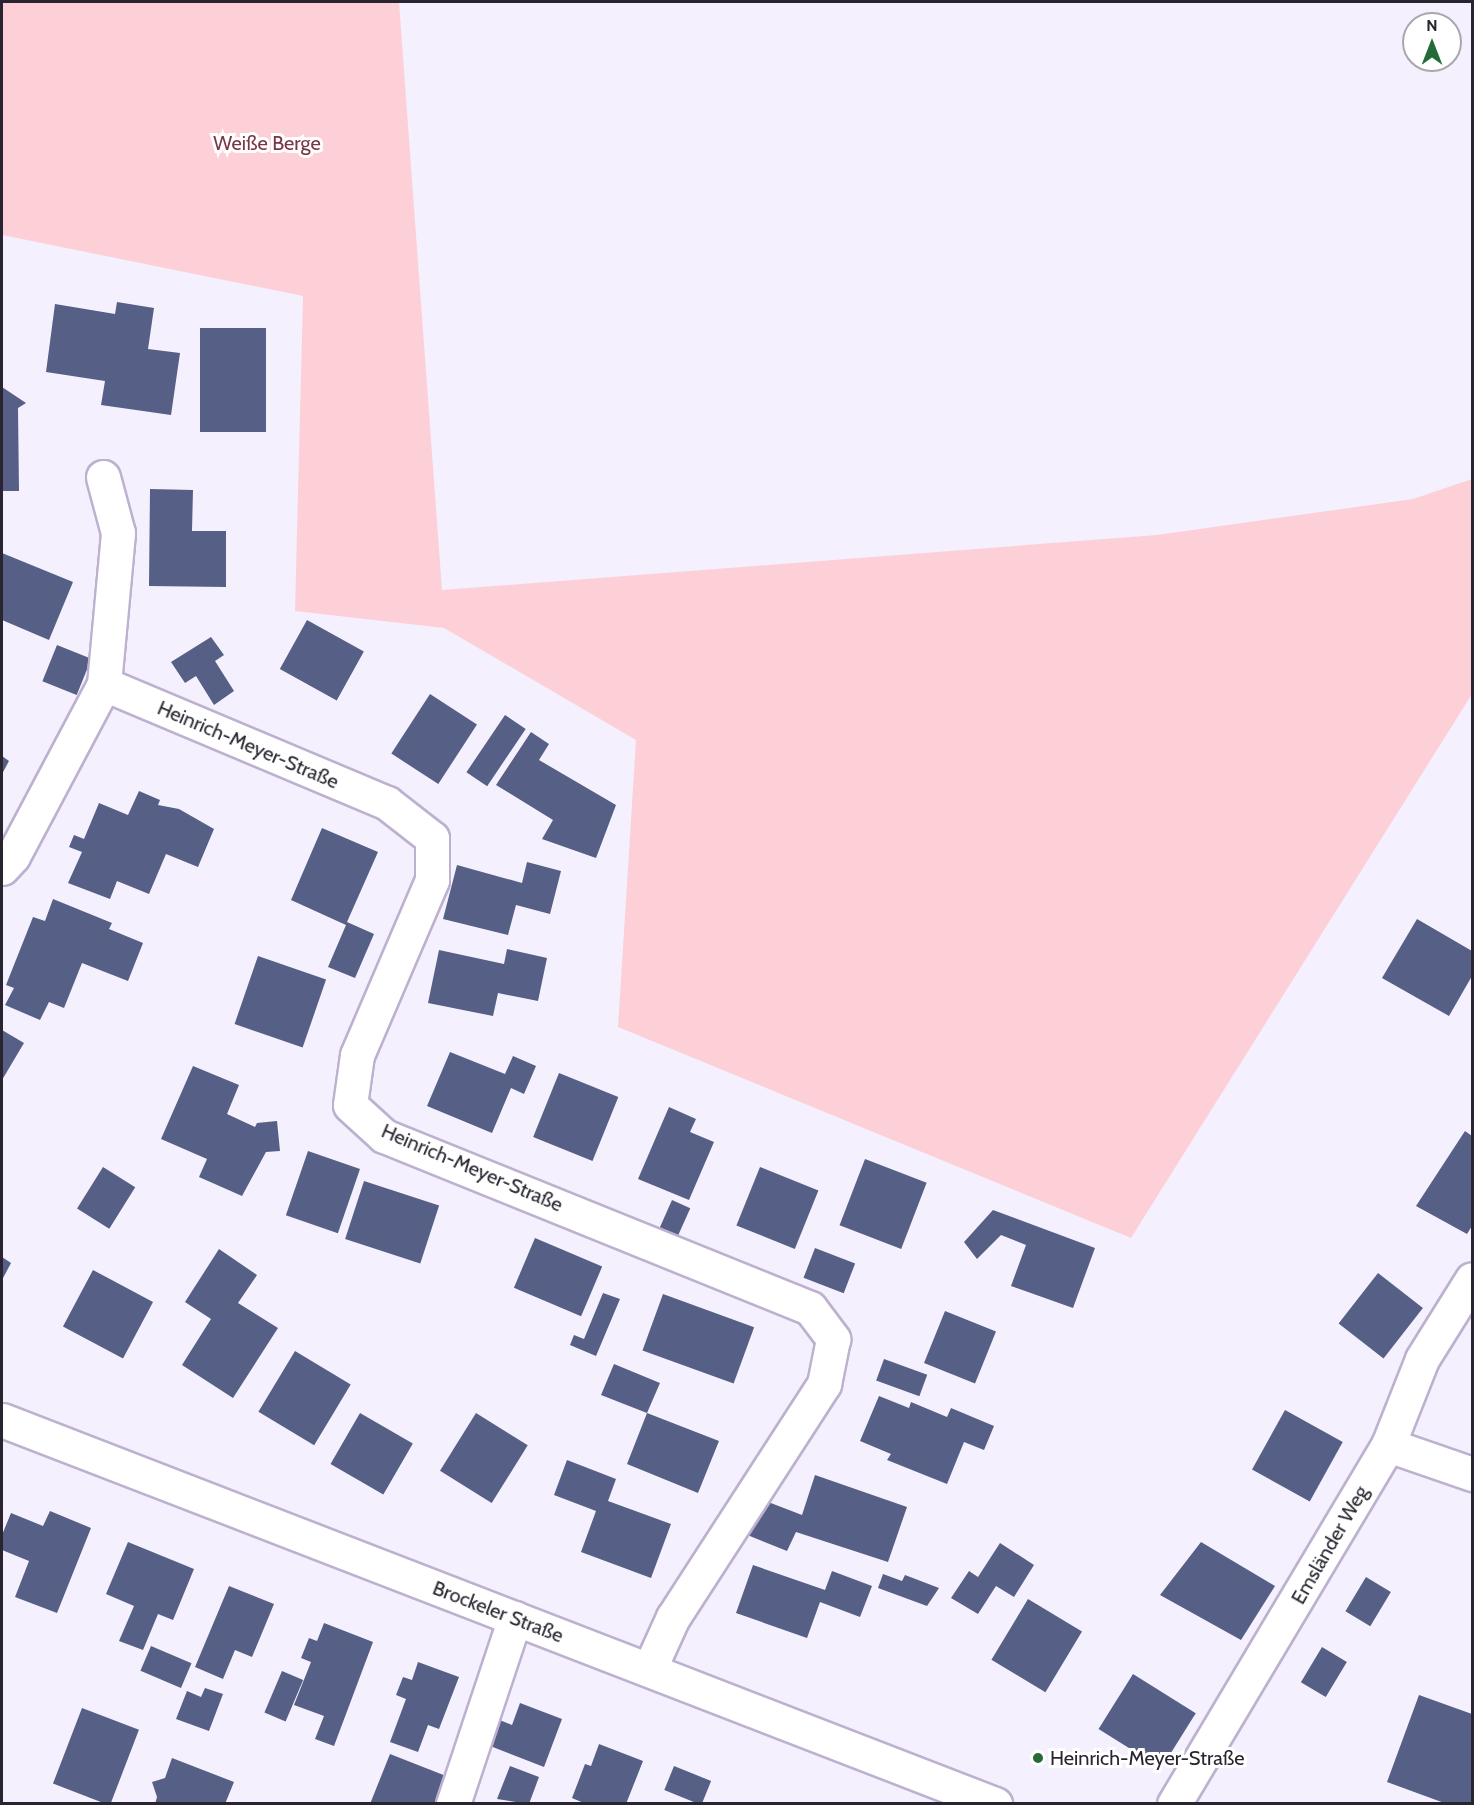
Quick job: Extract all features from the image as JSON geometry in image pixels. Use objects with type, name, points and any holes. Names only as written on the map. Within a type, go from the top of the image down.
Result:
[{"type":"street","points":[[2,868],[14,856],[104,684],[118,533],[102,477]]},
{"type":"street","name":"Heinrich-Meyer-Straße","points":[[104,684],[387,803],[432,838],[432,880],[357,1055],[350,1105],[384,1136],[810,1308],[833,1339],[825,1384],[673,1617],[649,1670]]},
{"type":"street","name":"Emsländer Weg","points":[[1174,1803],[1388,1445],[1422,1359],[1473,1279]]},
{"type":"street","name":"Brockeler Straße","points":[[2,1420],[994,1803]]},
{"type":"street","points":[[1388,1445],[1473,1474]]},
{"type":"street","points":[[453,1803],[515,1618]]},
{"type":"green space","name":"Weiße Berge","points":[[2,2],[399,2],[442,590],[1157,535],[1413,499],[1472,479],[1472,694],[1131,1238],[618,1027],[636,740],[444,628],[295,611],[303,296],[2,235]]},
{"type":"building","points":[[117,302],[154,308],[148,349],[180,353],[171,415],[101,405],[105,381],[46,372],[55,304],[115,314]]},
{"type":"building","points":[[200,328],[266,328],[266,432],[200,432]]},
{"type":"building","points":[[2,387],[26,403],[18,408],[19,491],[2,491]]},
{"type":"building","points":[[150,489],[193,490],[192,531],[226,531],[226,587],[149,586]]},
{"type":"building","points":[[2,553],[73,582],[49,640],[2,620]]},
{"type":"building","points":[[307,620],[364,652],[337,700],[280,669]]},
{"type":"building","points":[[211,637],[224,655],[215,661],[234,691],[214,705],[196,676],[185,683],[171,662]]},
{"type":"building","points":[[57,645],[91,659],[77,695],[42,681]]},
{"type":"building","points":[[430,694],[477,724],[438,784],[391,754]]},
{"type":"building","points":[[505,715],[526,729],[487,786],[466,772]]},
{"type":"building","points":[[531,732],[549,744],[539,760],[616,805],[596,858],[542,839],[553,820],[496,785]]},
{"type":"building","points":[[2,756],[9,761],[2,774]]},
{"type":"building","points":[[139,791],[160,800],[158,805],[179,809],[214,829],[198,867],[166,854],[149,894],[117,881],[110,899],[68,883],[82,852],[69,847],[74,835],[84,839],[99,803],[128,815]]},
{"type":"building","points":[[322,828],[378,852],[347,922],[374,934],[355,978],[328,967],[346,925],[291,900]]},
{"type":"building","points":[[527,862],[561,871],[550,914],[516,905],[508,935],[443,919],[457,865],[522,883]]},
{"type":"building","points":[[53,899],[112,923],[109,929],[143,943],[128,981],[82,963],[64,1008],[49,1002],[40,1020],[5,1005],[14,988],[6,985],[33,917],[45,921]]},
{"type":"building","points":[[1417,919],[1472,951],[1472,976],[1449,1016],[1382,978]]},
{"type":"building","points":[[507,949],[547,958],[538,1001],[498,993],[493,1016],[428,1003],[439,950],[504,964]]},
{"type":"building","points":[[258,956],[326,979],[303,1048],[235,1024]]},
{"type":"building","points":[[2,1030],[24,1043],[2,1080]]},
{"type":"building","points":[[450,1052],[505,1074],[513,1056],[536,1066],[524,1094],[511,1088],[492,1133],[427,1106]]},
{"type":"building","points":[[193,1066],[239,1085],[227,1114],[255,1127],[257,1123],[277,1121],[280,1151],[266,1152],[242,1196],[199,1177],[207,1159],[161,1139]]},
{"type":"building","points":[[559,1073],[618,1097],[592,1161],[533,1137]]},
{"type":"building","points":[[669,1107],[696,1119],[690,1132],[714,1142],[689,1200],[638,1179]]},
{"type":"building","points":[[1465,1131],[1472,1136],[1472,1226],[1467,1234],[1416,1206]]},
{"type":"building","points":[[308,1151],[360,1169],[338,1233],[286,1215]]},
{"type":"building","points":[[865,1159],[927,1183],[901,1249],[840,1225]]},
{"type":"building","points":[[103,1167],[135,1187],[109,1229],[77,1209]]},
{"type":"building","points":[[760,1167],[818,1191],[795,1249],[736,1225]]},
{"type":"building","points":[[364,1181],[439,1205],[420,1263],[345,1239]]},
{"type":"building","points":[[672,1200],[690,1208],[678,1236],[660,1227]]},
{"type":"building","points":[[993,1210],[1095,1248],[1073,1308],[1011,1286],[1026,1245],[1001,1235],[977,1259],[964,1242]]},
{"type":"building","points":[[535,1238],[602,1267],[581,1316],[514,1288]]},
{"type":"building","points":[[815,1248],[855,1263],[844,1293],[804,1278]]},
{"type":"building","points":[[219,1249],[257,1275],[238,1303],[278,1328],[233,1398],[182,1365],[211,1319],[185,1302]]},
{"type":"building","points":[[2,1257],[11,1263],[2,1280]]},
{"type":"building","points":[[93,1270],[153,1302],[123,1358],[63,1327]]},
{"type":"building","points":[[1378,1273],[1423,1308],[1384,1359],[1339,1323]]},
{"type":"building","points":[[603,1293],[620,1299],[596,1356],[570,1345],[574,1335],[584,1339]]},
{"type":"building","points":[[663,1294],[754,1327],[734,1384],[642,1350]]},
{"type":"building","points":[[945,1311],[996,1332],[975,1384],[924,1363]]},
{"type":"building","points":[[295,1351],[351,1384],[314,1445],[258,1412]]},
{"type":"building","points":[[884,1359],[927,1375],[919,1396],[876,1381]]},
{"type":"building","points":[[614,1364],[660,1383],[647,1413],[601,1395]]},
{"type":"building","points":[[879,1396],[909,1408],[911,1402],[947,1417],[951,1408],[994,1426],[984,1450],[964,1442],[947,1484],[887,1460],[891,1454],[860,1441]]},
{"type":"building","points":[[1285,1410],[1343,1442],[1310,1501],[1252,1469]]},
{"type":"building","points":[[360,1413],[413,1444],[383,1495],[330,1464]]},
{"type":"building","points":[[476,1413],[528,1445],[492,1503],[440,1471]]},
{"type":"building","points":[[647,1413],[719,1441],[698,1493],[627,1464]]},
{"type":"building","points":[[567,1460],[616,1479],[608,1501],[671,1524],[651,1578],[581,1552],[596,1511],[554,1495]]},
{"type":"building","points":[[815,1475],[907,1507],[888,1562],[796,1532],[787,1551],[740,1532],[763,1500],[802,1515]]},
{"type":"building","points":[[50,1511],[91,1528],[57,1613],[15,1597],[29,1561],[2,1550],[2,1535],[11,1513],[43,1526]]},
{"type":"building","points":[[128,1542],[194,1569],[173,1620],[158,1614],[143,1650],[119,1641],[134,1606],[106,1594]]},
{"type":"building","points":[[1201,1542],[1275,1586],[1241,1640],[1160,1595]]},
{"type":"building","points":[[1000,1543],[1034,1565],[1014,1597],[996,1586],[978,1614],[951,1598],[969,1571],[978,1577]]},
{"type":"building","points":[[753,1565],[825,1590],[832,1571],[872,1586],[860,1617],[820,1602],[807,1638],[736,1613]]},
{"type":"building","points":[[883,1574],[902,1581],[905,1575],[939,1588],[927,1606],[878,1588]]},
{"type":"building","points":[[1366,1577],[1391,1592],[1370,1626],[1345,1611]]},
{"type":"building","points":[[229,1586],[274,1604],[252,1657],[235,1650],[223,1679],[195,1667]]},
{"type":"building","points":[[1028,1599],[1082,1631],[1045,1692],[991,1660]]},
{"type":"building","points":[[324,1623],[373,1642],[334,1746],[315,1739],[324,1716],[294,1705],[311,1662],[301,1658],[309,1638],[317,1641]]},
{"type":"building","points":[[151,1646],[192,1663],[181,1688],[140,1671]]},
{"type":"building","points":[[1322,1647],[1347,1662],[1326,1697],[1301,1682]]},
{"type":"building","points":[[418,1662],[459,1677],[439,1729],[428,1725],[418,1752],[390,1742],[406,1699],[396,1695],[403,1677],[412,1680]]},
{"type":"building","points":[[282,1671],[303,1680],[286,1721],[264,1712]]},
{"type":"building","points":[[1133,1674],[1196,1713],[1161,1768],[1099,1729]]},
{"type":"building","points":[[205,1688],[223,1694],[209,1731],[176,1719],[187,1691],[201,1697]]},
{"type":"building","points":[[1419,1695],[1472,1714],[1472,1804],[1447,1804],[1387,1782]]},
{"type":"building","points":[[520,1703],[562,1719],[544,1767],[480,1742],[490,1716],[512,1725]]},
{"type":"building","points":[[82,1708],[139,1730],[110,1804],[53,1784]]},
{"type":"building","points":[[599,1744],[643,1761],[626,1804],[586,1804],[572,1798],[585,1764],[591,1766]]},
{"type":"building","points":[[390,1754],[446,1776],[435,1804],[370,1804]]},
{"type":"building","points":[[172,1758],[234,1782],[225,1804],[155,1804],[157,1797],[152,1782],[165,1778]]},
{"type":"building","points":[[510,1766],[539,1777],[529,1804],[497,1799]]},
{"type":"building","points":[[674,1766],[711,1781],[702,1804],[664,1790]]},
{"type":"place","name":"Heinrich-Meyer-Straße","points":[[1038,1758]]}]
